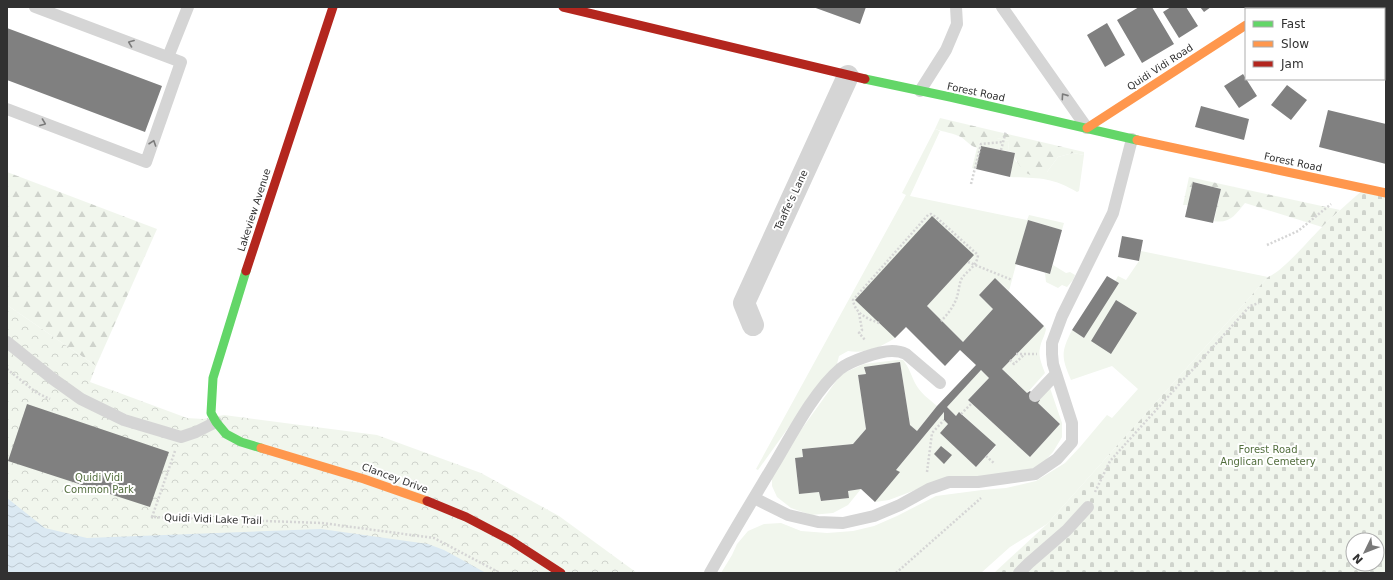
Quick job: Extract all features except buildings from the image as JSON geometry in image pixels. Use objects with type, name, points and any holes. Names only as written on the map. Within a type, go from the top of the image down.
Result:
[{"type":"street","name":"Lakeview Avenue","points":[[216,422],[211,413],[213,378],[254,246],[333,7]]},
{"type":"street","name":"Forest Road","points":[[563,7],[848,76],[1132,139],[1386,193]]},
{"type":"street","name":"Quidi Vidi Road","points":[[1087,128],[1245,26]]},
{"type":"street","name":"Taaffe's Lane","points":[[753,325],[744,303],[848,76]]},
{"type":"street","name":"Clancey Drive","points":[[216,422],[226,434],[241,442],[364,478],[424,500],[466,518],[510,540],[561,573]]},
{"type":"lane","points":[[7,109],[146,162],[180,62],[35,7]]},
{"type":"lane","points":[[168,57],[188,7]]},
{"type":"lane","points":[[920,91],[946,50],[957,24],[956,7]]},
{"type":"lane","points":[[1002,7],[1087,128]]},
{"type":"lane","points":[[754,498],[788,515],[818,522],[843,523],[874,516],[900,506],[925,491],[949,482],[978,482],[1035,474],[1057,459],[1072,442],[1072,423],[1056,374],[1052,354],[1052,343],[1062,316],[1113,213],[1132,139]]},
{"type":"lane","points":[[7,342],[53,379],[82,399],[124,420],[181,437],[196,432],[216,422]]},
{"type":"lane","points":[[710,573],[789,438],[817,396],[841,368],[856,361],[891,351],[906,354],[940,382]]},
{"type":"lane","points":[[1035,396],[1056,374]]},
{"type":"lane","points":[[1019,573],[1067,530],[1088,507]]},
{"type":"path","points":[[1001,150],[1006,130]]},
{"type":"path","points":[[971,184],[979,147],[981,144],[1003,142]]},
{"type":"path","points":[[1266,245],[1298,230],[1354,186]]},
{"type":"path","points":[[879,323],[868,319],[859,312],[854,306],[853,300],[923,221],[931,214],[936,216],[978,255],[978,260],[962,279],[956,299],[948,314],[941,321]]},
{"type":"path","points":[[968,262],[1012,280]]},
{"type":"path","points":[[1088,507],[1110,461],[1250,306],[1259,303]]},
{"type":"path","points":[[859,312],[862,330],[858,333],[878,354]]},
{"type":"path","points":[[1010,360],[1014,364],[1025,354]]},
{"type":"path","points":[[7,368],[37,394],[52,399]]},
{"type":"path","points":[[962,414],[972,403]]},
{"type":"path","points":[[925,491],[932,433],[944,420]]},
{"type":"path","name":"Quidi Vidi Lake Trail","points":[[175,449],[152,517],[322,523],[434,538],[500,573]]},
{"type":"path","points":[[896,573],[982,498]]},
{"type":"green space","points":[[940,118],[1084,152],[1084,155],[1073,153],[1058,157],[1047,172],[1035,177],[1024,172],[1014,157],[1015,153],[1008,151],[1009,141],[997,138],[982,138],[977,148],[970,145],[955,134],[935,129]]},
{"type":"green space","points":[[935,129],[940,131],[910,196],[1027,220],[1029,215],[1064,223],[1062,230],[1028,220],[1009,291],[995,278],[979,295],[993,309],[963,342],[927,306],[974,255],[895,338],[867,351],[848,351],[839,356],[837,364],[826,375],[758,470],[756,469],[906,195],[902,193]]},
{"type":"green space","points":[[982,138],[997,138],[1009,141],[1008,151],[981,146],[976,169],[972,168],[977,148]]},
{"type":"green space","points":[[1073,153],[1084,155],[1079,191],[1077,192],[1060,183],[1045,179],[1010,177],[1014,157],[1016,162],[1047,172],[1058,157]]},
{"type":"green space","points":[[7,172],[157,229],[96,366],[7,305]]},
{"type":"green space","points":[[1189,177],[1340,210],[1322,227],[1245,203],[1228,220],[1220,222],[1214,221],[1221,189],[1194,182],[1188,205],[1183,205]]},
{"type":"green space","name":"Forest Road Anglican Cemetery","points":[[1364,189],[1386,193],[1386,573],[994,573],[1047,524],[1268,277],[1287,263],[1325,224]]},
{"type":"green space","points":[[1141,251],[1268,277],[1047,524],[1010,547],[981,573],[721,573],[737,544],[748,531],[764,524],[781,523],[801,531],[827,533],[853,531],[874,526],[936,496],[1006,488],[1036,481],[1065,463],[1107,415],[1112,418],[1138,389],[1112,366],[1071,380],[1065,366],[1064,349],[1072,330],[1084,338],[1118,276],[1126,280],[1139,261]]},
{"type":"green space","points":[[1053,265],[1066,273],[1070,272],[1075,275],[1067,287],[1062,285],[1058,288],[1046,282],[1045,273],[1050,274]]},
{"type":"green space","name":"Quidi Vidi Common Park","points":[[7,305],[96,366],[90,382],[187,418],[203,419],[224,415],[377,435],[481,473],[559,516],[637,573],[7,573]]},
{"type":"green space","points":[[1044,326],[1046,329],[1040,354],[1045,373],[1027,393],[1002,369]]},
{"type":"green space","points":[[903,360],[919,390],[937,406],[917,431],[910,425],[900,362],[865,367],[866,374],[858,375],[866,429],[853,444],[802,449],[803,457],[795,459],[799,494],[819,492],[821,501],[849,498],[848,491],[861,489],[848,505],[833,513],[811,515],[791,508],[777,497],[772,486],[772,477],[778,462],[839,377],[846,372],[864,364]]},
{"type":"green space","points":[[981,370],[989,378],[968,400],[1030,457],[1060,424],[1038,403],[1037,398],[1050,388],[1062,423],[1062,437],[1053,452],[1042,464],[1031,469],[918,489],[889,500],[875,502],[899,473],[896,470],[944,412],[944,420],[948,424],[940,433],[976,467],[996,446],[960,412],[956,416],[947,407]]},
{"type":"water","points":[[7,498],[45,528],[87,538],[321,529],[428,544],[444,550],[486,573],[7,573]]},
{"type":"traffic: fast","points":[[865,79],[1137,140]]},
{"type":"traffic: fast","points":[[246,271],[213,378],[211,413],[226,434],[241,442],[261,448]]},
{"type":"traffic: slow","points":[[1087,128],[1245,26]]},
{"type":"traffic: slow","points":[[1137,140],[1386,193]]},
{"type":"traffic: slow","points":[[261,448],[364,479],[427,501]]},
{"type":"traffic: jam","points":[[246,271],[333,7]]},
{"type":"traffic: jam","points":[[563,7],[865,79]]},
{"type":"traffic: jam","points":[[427,501],[466,517],[510,540],[561,573]]}]
